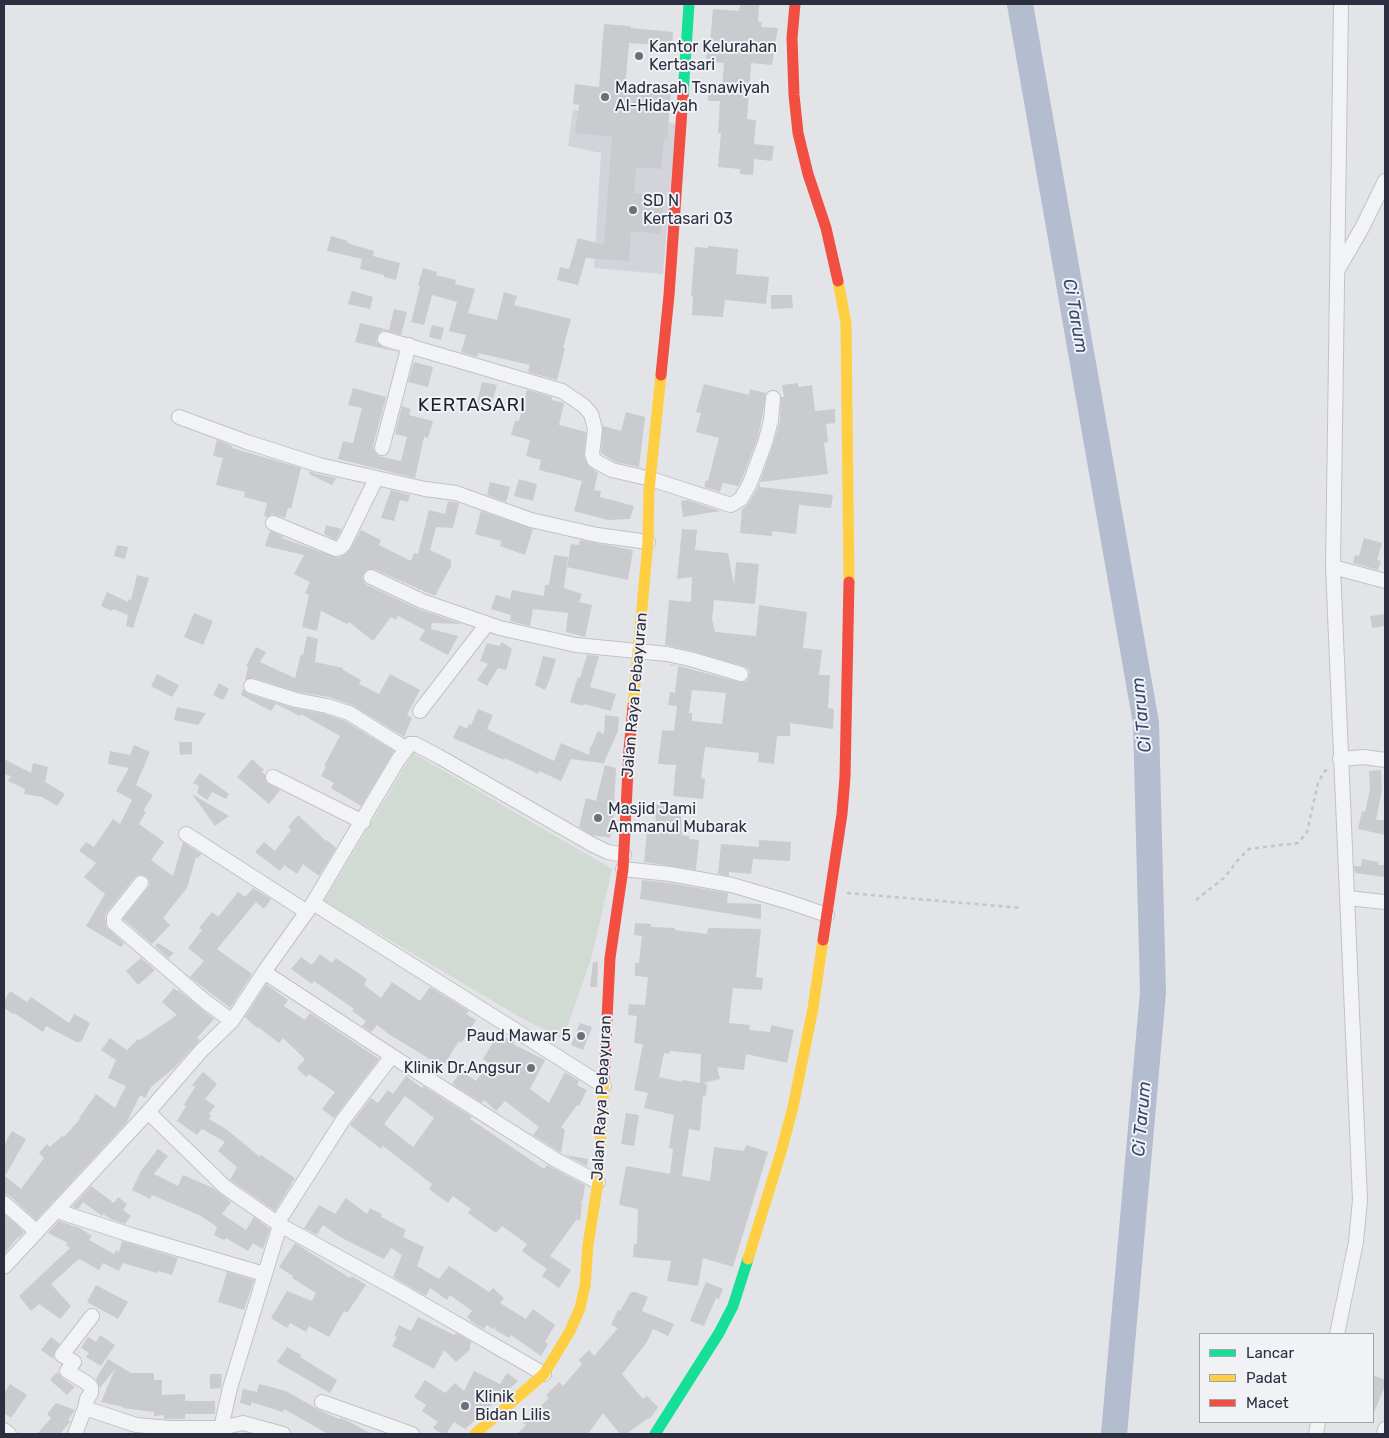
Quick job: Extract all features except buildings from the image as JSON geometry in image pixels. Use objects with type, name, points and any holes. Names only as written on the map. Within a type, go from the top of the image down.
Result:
[{"type":"main road","name":"Jalan Raya Pebayuran","points":[[475,1434],[544,1374],[570,1331],[580,1308],[585,1286],[588,1245],[598,1182],[610,958],[624,862],[629,750],[648,542],[651,479],[669,295],[689,4]]},
{"type":"main road","points":[[655,1434],[720,1333],[733,1306],[793,1107],[813,1008],[842,814],[845,777],[849,576],[846,323],[826,228],[808,174],[798,133],[794,95],[792,38],[795,4]]},
{"type":"street","points":[[1337,1333],[1356,1242],[1360,1200],[1333,567],[1341,4]]},
{"type":"street","points":[[1336,271],[1354,243],[1385,181]]},
{"type":"street","points":[[385,339],[562,391],[573,397],[591,414],[595,423],[592,454],[594,460],[612,470],[651,479],[731,505],[741,499],[750,483],[765,443],[771,420],[773,398]]},
{"type":"street","points":[[382,448],[409,345]]},
{"type":"street","points":[[179,417],[247,442],[319,465],[376,479],[456,493],[531,520],[596,535],[648,542]]},
{"type":"street","points":[[273,523],[336,549],[340,548],[344,544],[376,479]]},
{"type":"street","points":[[1333,567],[1385,581]]},
{"type":"street","points":[[371,577],[422,601],[486,624],[576,645],[667,654],[742,674]]},
{"type":"street","points":[[420,711],[486,624]]},
{"type":"street","points":[[251,686],[296,700],[327,706],[349,713],[405,748]]},
{"type":"street","points":[[4,1266],[148,1112],[200,1050],[232,1021],[310,907],[363,822],[405,748],[410,744],[415,744],[624,862],[670,874],[732,885],[827,915]]},
{"type":"street","points":[[1340,759],[1356,757],[1385,760]]},
{"type":"street","points":[[273,777],[363,822]]},
{"type":"street","points":[[186,834],[310,907],[604,1086]]},
{"type":"street","points":[[141,883],[114,917],[114,923],[206,1002],[232,1021]]},
{"type":"street","points":[[1347,898],[1385,902]]},
{"type":"street","points":[[264,972],[556,1160],[598,1182]]},
{"type":"street","points":[[223,1431],[230,1388],[279,1224],[343,1120],[392,1056]]},
{"type":"street","points":[[148,1112],[225,1187],[279,1224],[544,1374]]},
{"type":"street","points":[[4,1203],[37,1232]]},
{"type":"street","points":[[57,1211],[264,1274]]},
{"type":"street","points":[[76,1434],[92,1390],[90,1385],[67,1371],[74,1362],[62,1355],[92,1316]]},
{"type":"street","points":[[322,1402],[412,1434]]},
{"type":"street","points":[[85,1408],[136,1425],[223,1431],[243,1423],[283,1434]]},
{"type":"street","points":[[1384,1434],[1385,1429]]},
{"type":"street","points":[[4,1430],[10,1434]]},
{"type":"path","points":[[1196,900],[1225,877],[1249,849],[1298,843],[1307,832],[1318,783],[1324,772],[1340,759]]},
{"type":"path","points":[[830,891],[1022,908]]},
{"type":"shaded area","name":"SD N Kertasari 03","points":[[573,110],[676,124],[663,274],[594,268],[601,153],[568,146]]},
{"type":"shaded area","points":[[413,753],[612,869],[592,956],[563,1039],[525,1020],[324,901]]},
{"type":"waterway","name":"Ci Tarum","points":[[1020,4],[1146,723],[1153,992],[1114,1434]]},
{"type":"traffic: fast","points":[[683,95],[689,4]]},
{"type":"traffic: fast","points":[[655,1434],[719,1333],[733,1306],[748,1259]]},
{"type":"traffic: slow","points":[[838,281],[846,323],[849,582]]},
{"type":"traffic: slow","points":[[633,706],[648,542],[649,490],[661,375]]},
{"type":"traffic: slow","points":[[748,1259],[793,1107],[813,1008],[823,940]]},
{"type":"traffic: slow","points":[[475,1434],[544,1374],[570,1331],[580,1308],[585,1286],[588,1245],[598,1182],[604,1080]]},
{"type":"traffic: jam","points":[[795,4],[792,38],[794,95],[798,133],[808,174],[826,228],[838,281]]},
{"type":"traffic: jam","points":[[661,375],[669,295],[683,95]]},
{"type":"traffic: jam","points":[[823,940],[842,814],[845,777],[849,582]]},
{"type":"traffic: jam","points":[[604,1080],[610,958],[623,869],[633,706]]},
{"type":"place","name":"Kantor Kelurahan Kertasari","points":[[639,56]]},
{"type":"place","name":"Madrasah Tsnawiyah Al-Hidayah","points":[[605,97]]},
{"type":"place","name":"SD N Kertasari 03","points":[[633,210]]},
{"type":"place","name":"Masjid Jami Ammanul Mubarak","points":[[598,818]]},
{"type":"place","name":"Paud Mawar 5","points":[[581,1036]]},
{"type":"place","name":"Klinik Dr.Angsur","points":[[531,1068]]},
{"type":"place","name":"Klinik Bidan Lilis","points":[[465,1406]]},
{"type":"district","name":"KERTASARI","points":[[472,406]]}]
